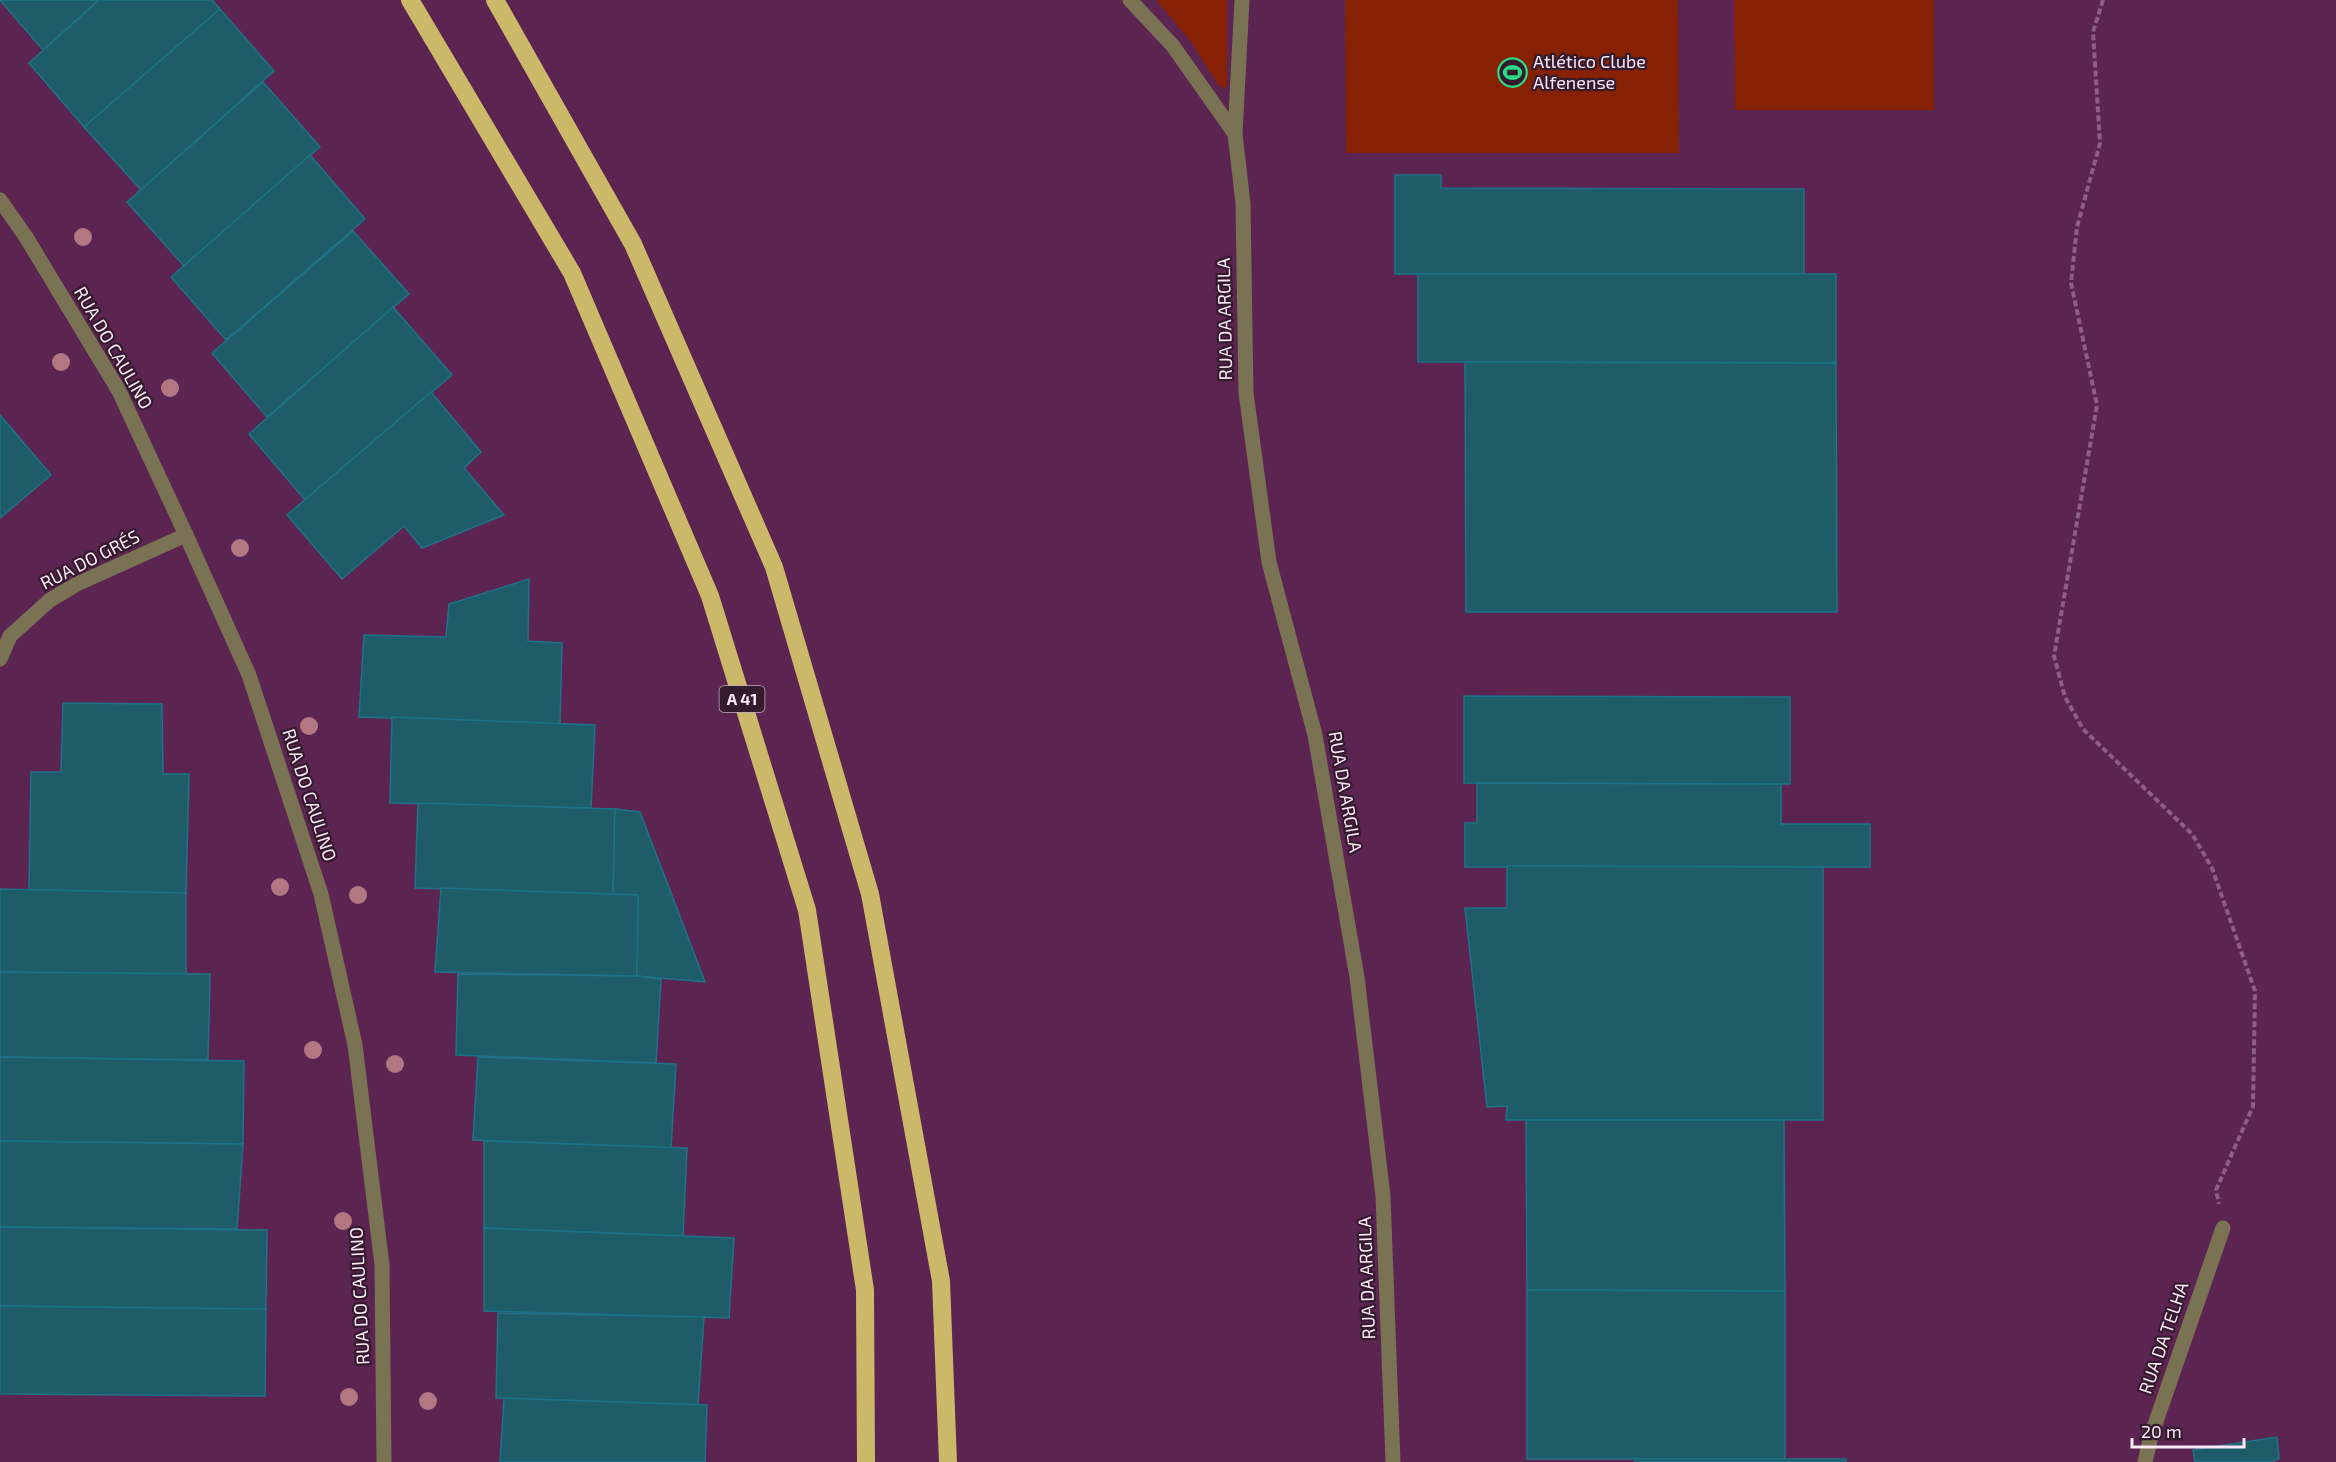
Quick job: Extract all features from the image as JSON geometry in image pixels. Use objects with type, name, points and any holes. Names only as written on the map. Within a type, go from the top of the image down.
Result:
[{"type":"highway","name":"A 41","points":[[410,0],[572,273],[710,596],[807,910],[865,1290],[866,1462]]},
{"type":"highway","points":[[495,0],[633,244],[774,567],[870,894],[941,1281],[948,1462]]},
{"type":"street","name":"RUA DA ARGILA","points":[[1130,0],[1173,45],[1235,134]]},
{"type":"street","name":"RUA DA ARGILA","points":[[1242,0],[1235,134],[1243,203],[1246,393],[1269,562],[1315,735],[1357,977],[1383,1196],[1393,1462]]},
{"type":"street","name":"RUA DO CAULINO","points":[[0,200],[27,237],[119,391],[186,535],[249,675],[321,894],[355,1045],[382,1265],[384,1462]]},
{"type":"street","name":"RUA DO GRÉS","points":[[0,659],[10,636],[50,600],[77,584],[186,535]]},
{"type":"street","name":"RUA DA TELHA","points":[[2145,1462],[2151,1436],[2223,1228]]},
{"type":"path","points":[[2103,0],[2093,32],[2100,143],[2077,227],[2072,283],[2097,405],[2054,656],[2065,697],[2083,729],[2192,834],[2212,868],[2255,991],[2253,1106],[2216,1190],[2223,1228]]},
{"type":"shaded area","points":[[1156,0],[1227,0],[1227,86],[1224,89],[1217,83],[1192,43]]},
{"type":"shaded area","name":"Atlético Clube Alfenense","points":[[1345,0],[1678,0],[1679,153],[1346,153]]},
{"type":"shaded area","points":[[1734,0],[1934,0],[1934,110],[1735,110]]},
{"type":"building","points":[[0,0],[99,0],[43,50]]},
{"type":"building","points":[[99,0],[212,0],[220,9],[84,127],[29,63]]},
{"type":"building","points":[[220,9],[274,71],[141,190],[84,127]]},
{"type":"building","points":[[263,82],[320,147],[184,266],[127,202]]},
{"type":"building","points":[[310,155],[365,219],[226,340],[171,277]]},
{"type":"building","points":[[1395,175],[1441,175],[1441,188],[1804,189],[1804,274],[1395,274]]},
{"type":"building","points":[[353,231],[409,294],[267,417],[212,353]]},
{"type":"building","points":[[1418,274],[1836,274],[1836,363],[1418,362]]},
{"type":"building","points":[[393,307],[452,375],[305,500],[249,434]]},
{"type":"building","points":[[1465,362],[1836,363],[1837,612],[1466,612]]},
{"type":"building","points":[[431,392],[481,452],[464,468],[504,515],[422,548],[404,526],[342,579],[287,515]]},
{"type":"building","points":[[0,415],[51,475],[0,518]]},
{"type":"building","points":[[529,579],[528,641],[562,643],[560,724],[359,717],[364,635],[446,637],[449,604]]},
{"type":"building","points":[[1464,696],[1790,697],[1790,784],[1464,783]]},
{"type":"building","points":[[63,703],[162,704],[163,774],[189,774],[186,893],[29,890],[31,772],[61,772]]},
{"type":"building","points":[[392,717],[595,725],[591,808],[390,803]]},
{"type":"building","points":[[1477,783],[1781,784],[1781,824],[1870,824],[1870,867],[1465,867],[1465,823],[1477,823]]},
{"type":"building","points":[[418,803],[615,809],[613,894],[415,888]]},
{"type":"building","points":[[615,809],[640,812],[705,982],[637,976],[638,895],[613,894]]},
{"type":"building","points":[[1507,866],[1823,867],[1823,1120],[1506,1120],[1507,1106],[1487,1107],[1465,908],[1507,908]]},
{"type":"building","points":[[441,888],[638,895],[637,976],[435,972]]},
{"type":"building","points":[[0,889],[186,893],[186,975],[0,972]]},
{"type":"building","points":[[0,972],[210,974],[208,1060],[0,1057]]},
{"type":"building","points":[[458,974],[637,976],[661,979],[656,1063],[456,1055]]},
{"type":"building","points":[[0,1057],[244,1061],[243,1144],[0,1141]]},
{"type":"building","points":[[478,1057],[676,1064],[671,1148],[473,1140]]},
{"type":"building","points":[[1526,1120],[1784,1120],[1785,1291],[1527,1290]]},
{"type":"building","points":[[0,1141],[243,1144],[237,1229],[0,1227]]},
{"type":"building","points":[[484,1141],[687,1148],[683,1236],[484,1228]]},
{"type":"building","points":[[0,1227],[267,1230],[266,1309],[0,1306]]},
{"type":"building","points":[[484,1228],[734,1238],[729,1318],[484,1311]]},
{"type":"building","points":[[1527,1290],[1785,1291],[1785,1459],[1527,1459]]},
{"type":"building","points":[[0,1306],[266,1309],[265,1396],[0,1394]]},
{"type":"building","points":[[498,1313],[704,1317],[698,1405],[496,1398]]},
{"type":"building","points":[[504,1398],[707,1405],[705,1462],[500,1462]]},
{"type":"building","points":[[2277,1437],[2279,1459],[2274,1462],[2195,1462],[2193,1450]]},
{"type":"building","points":[[1635,1459],[1846,1459],[1846,1462],[1635,1462]]},
{"type":"place","name":"Atlético Clube Alfenense","points":[[1512,72]]}]
